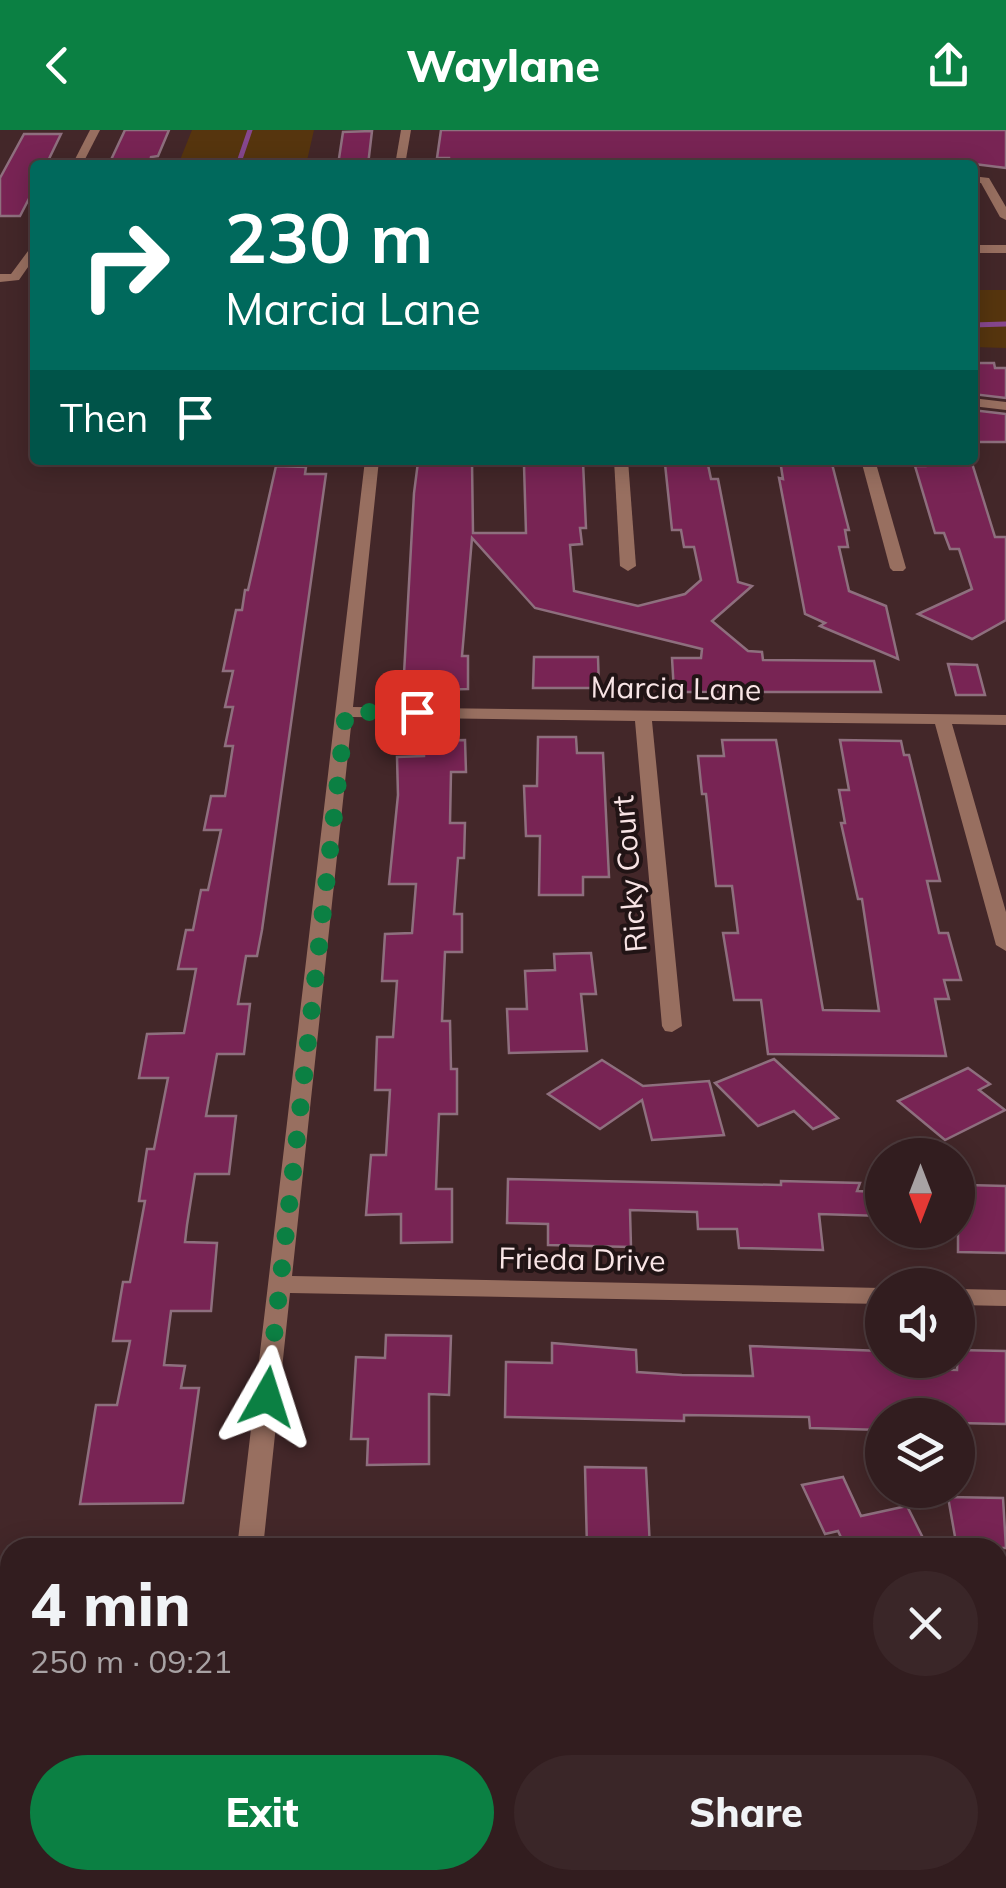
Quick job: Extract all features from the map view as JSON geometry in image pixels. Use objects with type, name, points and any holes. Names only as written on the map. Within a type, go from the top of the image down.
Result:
[{"type":"street","points":[[80,160],[95,130]]},
{"type":"street","points":[[401,160],[406,130]]},
{"type":"street","points":[[979,180],[1006,217]]},
{"type":"street","points":[[978,249],[1006,250]]},
{"type":"street","points":[[0,278],[15,277],[30,256]]},
{"type":"street","points":[[978,403],[1006,406]]},
{"type":"street","points":[[251,1538],[371,465]]},
{"type":"street","points":[[622,465],[628,566]]},
{"type":"street","points":[[869,465],[898,568]]},
{"type":"street","name":"Marcia Lane","points":[[346,712],[1006,720]]},
{"type":"street","name":"Ricky Court","points":[[643,716],[672,1026]]},
{"type":"street","points":[[942,719],[1006,945]]},
{"type":"street","name":"Frieda Drive","points":[[280,1284],[865,1296]]},
{"type":"street","points":[[975,1297],[1006,1298]]},
{"type":"shaded area","points":[[192,130],[314,130],[307,160],[180,160]]},
{"type":"shaded area","points":[[978,290],[1006,290],[1006,348],[978,347]]},
{"type":"building","points":[[125,130],[169,130],[158,156],[150,160],[111,160]]},
{"type":"building","points":[[441,130],[1006,130],[1006,168],[978,164],[978,160],[437,158]]},
{"type":"building","points":[[372,131],[369,160],[339,160],[343,132]]},
{"type":"building","points":[[24,134],[61,134],[48,160],[30,160],[30,197],[20,216],[0,216],[0,178]]},
{"type":"building","points":[[978,363],[1006,368],[1006,398],[978,395]]},
{"type":"building","points":[[978,411],[1006,414],[1006,442],[978,442]]},
{"type":"building","points":[[418,465],[472,465],[473,533],[526,533],[524,465],[583,465],[586,528],[580,528],[582,544],[570,545],[574,591],[638,606],[685,594],[701,580],[694,547],[684,547],[681,530],[672,530],[665,465],[708,465],[711,479],[718,479],[738,582],[752,586],[712,621],[748,651],[762,652],[763,660],[874,661],[881,692],[674,692],[672,658],[701,658],[702,649],[535,608],[472,538],[462,656],[468,656],[468,689],[429,690],[429,674],[404,674]]},
{"type":"building","points":[[781,465],[832,465],[849,530],[845,530],[848,547],[839,547],[849,591],[886,606],[898,659],[820,626],[825,623],[805,614],[779,478],[783,479]]},
{"type":"building","points":[[973,465],[995,537],[1006,537],[1006,620],[972,639],[918,614],[972,589],[959,549],[950,549],[944,533],[935,533],[915,466]]},
{"type":"building","points":[[276,466],[306,467],[305,474],[326,474],[262,930],[257,956],[246,956],[238,1004],[250,1004],[244,1054],[217,1054],[206,1116],[236,1116],[229,1174],[195,1174],[187,1225],[185,1242],[217,1243],[211,1311],[171,1311],[164,1365],[185,1366],[181,1388],[199,1388],[183,1503],[80,1504],[96,1405],[117,1405],[130,1341],[113,1341],[123,1282],[130,1282],[145,1201],[139,1201],[147,1149],[154,1149],[168,1078],[139,1078],[147,1034],[184,1033],[196,969],[178,969],[186,930],[193,930],[201,890],[208,890],[221,830],[204,830],[211,796],[225,796],[233,746],[225,746],[233,707],[225,707],[233,671],[223,671],[236,610],[242,610],[248,590]]},
{"type":"building","points":[[534,657],[598,657],[599,688],[533,688]]},
{"type":"building","points":[[948,664],[977,665],[985,695],[956,695]]},
{"type":"building","points":[[538,737],[576,737],[577,753],[603,753],[609,877],[583,877],[583,895],[539,895],[540,836],[526,836],[524,786],[537,786]]},
{"type":"building","points":[[465,740],[466,772],[451,772],[450,823],[465,823],[464,858],[458,858],[454,914],[462,914],[462,952],[445,952],[442,1021],[450,1021],[451,1069],[457,1069],[457,1114],[439,1114],[436,1189],[452,1189],[452,1242],[401,1243],[401,1214],[366,1215],[371,1155],[386,1155],[390,1090],[375,1090],[377,1037],[393,1037],[397,981],[382,981],[385,934],[412,933],[416,884],[389,884],[398,795],[397,757],[424,756],[424,741]]},
{"type":"building","points":[[722,740],[776,740],[823,1010],[879,1011],[862,899],[858,899],[841,823],[845,823],[839,790],[849,790],[840,740],[901,741],[904,755],[909,755],[940,881],[927,881],[939,933],[948,933],[961,980],[944,980],[949,999],[935,999],[946,1056],[768,1054],[761,1000],[734,1000],[723,933],[738,933],[732,886],[716,886],[706,794],[702,794],[698,756],[724,756]]},
{"type":"building","points":[[591,953],[596,994],[581,994],[587,1051],[509,1053],[507,1009],[527,1009],[525,971],[555,970],[554,954]]},
{"type":"building","points":[[774,1059],[838,1118],[813,1129],[794,1111],[758,1126],[715,1083]]},
{"type":"building","points":[[602,1060],[643,1086],[709,1081],[724,1135],[652,1140],[642,1100],[600,1129],[548,1094]]},
{"type":"building","points":[[968,1068],[990,1084],[979,1090],[1005,1110],[943,1138],[898,1101]]},
{"type":"building","points":[[508,1179],[860,1183],[857,1191],[865,1191],[865,1215],[819,1214],[823,1250],[739,1248],[737,1229],[698,1229],[697,1212],[630,1210],[631,1247],[548,1245],[548,1224],[507,1223]]},
{"type":"building","points":[[975,1185],[1006,1186],[1006,1253],[958,1252],[958,1248],[975,1248]]},
{"type":"building","points":[[386,1335],[451,1336],[449,1395],[429,1394],[429,1464],[367,1465],[368,1439],[351,1439],[356,1357],[385,1358]]},
{"type":"building","points":[[552,1343],[636,1350],[637,1372],[753,1376],[750,1346],[865,1350],[865,1378],[975,1378],[975,1350],[1006,1351],[1006,1424],[975,1423],[975,1398],[865,1398],[865,1430],[810,1428],[809,1417],[684,1415],[684,1421],[505,1417],[506,1362],[552,1363]]},
{"type":"building","points":[[585,1467],[646,1468],[650,1538],[587,1538]]},
{"type":"building","points":[[843,1477],[861,1516],[908,1508],[923,1538],[841,1538],[838,1531],[825,1534],[802,1485]]},
{"type":"building","points":[[975,1497],[1003,1498],[1005,1538],[955,1538],[950,1508],[975,1508]]},
{"type":"waterway","points":[[240,160],[250,130]]},
{"type":"waterway","points":[[978,325],[1006,324]]},
{"type":"route","points":[[267,1397],[346,712],[417,712]]}]
